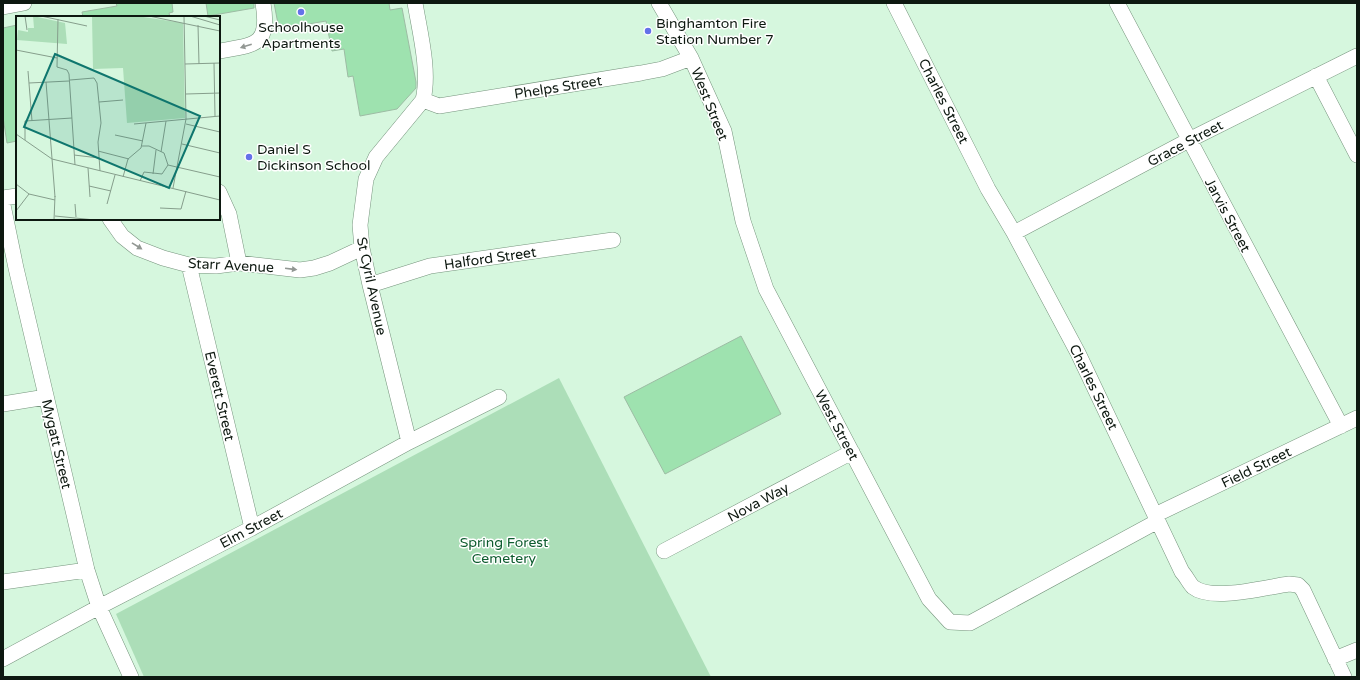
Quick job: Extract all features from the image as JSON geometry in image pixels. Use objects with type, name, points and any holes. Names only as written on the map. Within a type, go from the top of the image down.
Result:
[{"type":"street","points":[[3,7],[24,3]]},
{"type":"street","points":[[220,51],[248,46],[258,40],[264,32],[266,20],[263,3]]},
{"type":"street","points":[[415,3],[426,74],[423,100]]},
{"type":"street","name":"West Street","points":[[660,3],[692,58],[724,131],[743,221],[766,290],[929,599],[950,622],[970,623],[1157,518]]},
{"type":"street","name":"Charles Street","points":[[894,3],[988,189],[1014,233],[1078,353],[1182,572],[1193,587],[1208,594],[1223,594],[1289,584],[1298,585],[1303,590],[1344,677]]},
{"type":"street","name":"Jarvis Street","points":[[1117,3],[1340,426]]},
{"type":"street","name":"Grace Street","points":[[1014,233],[1189,140],[1357,56]]},
{"type":"street","name":"Phelps Street","points":[[423,100],[439,106],[641,73],[662,69],[692,58]]},
{"type":"street","points":[[1316,76],[1357,155]]},
{"type":"street","name":"St Cyril Avenue","points":[[409,442],[370,286],[362,248],[360,224],[366,179],[376,157],[423,100]]},
{"type":"street","points":[[220,194],[229,214],[239,263]]},
{"type":"street","points":[[3,198],[16,196]]},
{"type":"street","name":"Mygatt Street","points":[[3,205],[16,268],[87,570],[99,607],[131,677]]},
{"type":"street","name":"Starr Avenue","points":[[111,220],[122,236],[137,248],[163,258],[189,265],[216,266],[239,263],[300,270],[314,268],[330,263],[362,248]]},
{"type":"street","name":"Halford Street","points":[[370,286],[430,266],[613,240]]},
{"type":"street","name":"Everett Street","points":[[189,265],[252,528]]},
{"type":"street","points":[[3,404],[46,397]]},
{"type":"street","name":"Elm Street","points":[[3,659],[99,607],[252,528],[409,442],[499,397]]},
{"type":"street","name":"Field Street","points":[[1157,518],[1357,418]]},
{"type":"street","name":"Nova Way","points":[[664,551],[852,452]]},
{"type":"street","points":[[3,582],[87,570]]},
{"type":"street","points":[[1335,659],[1357,650]]},
{"type":"green space","name":"Spring Forest Cemetery","points":[[559,378],[711,677],[144,677],[116,614]]},
{"type":"building","points":[[116,3],[172,3],[173,12],[169,13],[170,16],[83,16],[82,12],[117,6]]},
{"type":"building","points":[[206,3],[254,3],[254,8],[208,16]]},
{"type":"building","points":[[274,3],[389,3],[390,10],[402,8],[416,88],[397,109],[360,116],[353,76],[348,77],[344,49],[332,51],[326,21],[279,29]]},
{"type":"building","points":[[16,25],[16,141],[7,143],[3,117],[3,28]]},
{"type":"building","points":[[741,336],[781,414],[665,474],[624,397]]},
{"type":"place","name":"Schoolhouse Apartments","points":[[301,12]]},
{"type":"place","name":"Binghamton Fire Station Number 7","points":[[648,31]]},
{"type":"place","name":"Daniel S Dickinson School","points":[[249,157]]}]
